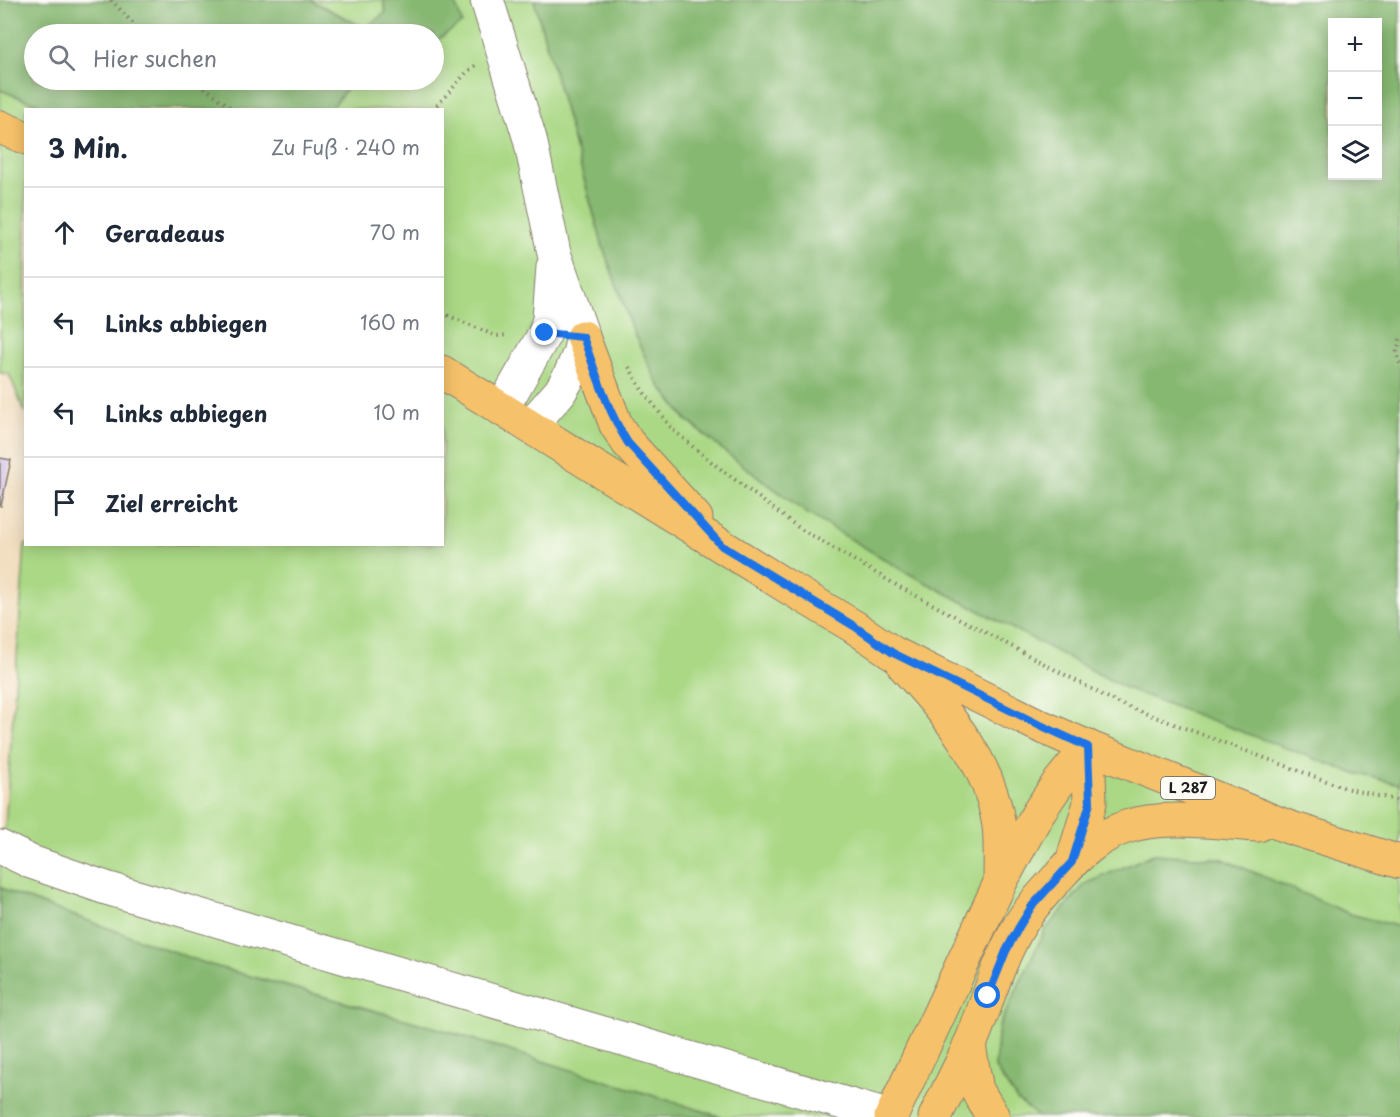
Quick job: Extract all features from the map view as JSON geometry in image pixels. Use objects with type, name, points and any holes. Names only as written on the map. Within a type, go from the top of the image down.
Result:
[{"type":"main road","points":[[0,127],[24,137]]},
{"type":"main road","points":[[583,337],[616,425],[628,443],[722,546]]},
{"type":"main road","name":"L 287","points":[[444,373],[854,626],[893,653],[1088,747],[1288,827],[1400,862]]},
{"type":"main road","points":[[893,653],[955,725],[985,774],[994,800],[999,828],[1000,883]]},
{"type":"main road","points":[[1072,862],[1090,803],[1088,747]]},
{"type":"main road","points":[[891,1117],[1000,883],[1038,813],[1088,747]]},
{"type":"main road","points":[[935,1117],[969,1046],[997,972],[1019,927],[1032,906],[1090,845],[1127,826],[1178,820],[1288,827]]},
{"type":"main road","points":[[969,1046],[977,1090],[993,1117]]},
{"type":"street","points":[[488,0],[530,139],[554,253],[583,337],[579,354],[560,392],[530,426]]},
{"type":"street","points":[[502,409],[545,333],[549,319],[554,253]]},
{"type":"street","points":[[0,847],[31,862],[106,888],[891,1117]]},
{"type":"path","points":[[111,0],[133,24]]},
{"type":"path","points":[[435,108],[466,73],[484,59],[503,52]]},
{"type":"path","points":[[208,90],[231,108]]},
{"type":"path","points":[[444,314],[496,336],[505,337],[518,330],[545,333]]},
{"type":"path","points":[[1400,339],[1397,352],[1400,364]]},
{"type":"path","points":[[627,362],[642,390],[673,430],[714,464],[799,528],[898,586],[1118,703],[1345,788],[1400,801]]},
{"type":"green space","points":[[0,0],[310,0],[357,24],[24,24],[24,90],[345,90],[332,108],[47,108],[0,90]]},
{"type":"green space","points":[[310,0],[383,0],[386,12],[370,24],[357,24]]},
{"type":"green space","points":[[383,0],[454,0],[462,23],[444,35],[444,24],[370,24],[386,12]]},
{"type":"green space","points":[[454,0],[534,0],[603,247],[634,333],[657,382],[685,419],[808,514],[1350,772],[1400,784],[1400,927],[1350,914],[1223,859],[1154,854],[1085,884],[1045,930],[999,1027],[995,1068],[1017,1100],[1039,1117],[722,1117],[440,1029],[207,964],[0,887],[0,840],[5,827],[25,546],[444,546],[444,108],[332,108],[345,90],[444,90],[444,35],[462,23]]},
{"type":"green space","points":[[534,0],[1400,0],[1400,784],[1350,772],[1125,688],[906,572],[808,514],[724,451],[686,419],[657,382],[634,333],[603,247]]},
{"type":"green space","points":[[0,90],[47,108],[24,108],[24,411],[9,374],[0,373]]},
{"type":"green space","points":[[1154,854],[1223,859],[1350,914],[1400,927],[1400,1117],[1039,1117],[1017,1100],[995,1068],[999,1027],[1045,930],[1085,884]]},
{"type":"green space","points":[[0,887],[207,964],[440,1029],[722,1117],[0,1117]]},
{"type":"building","points":[[0,458],[11,460],[1,506],[0,506]]},
{"type":"route","points":[[545,333],[583,337],[616,425],[644,462],[722,546],[854,626],[893,653],[1088,747],[1090,803],[1072,862],[1032,906],[1006,951],[988,996]]}]
